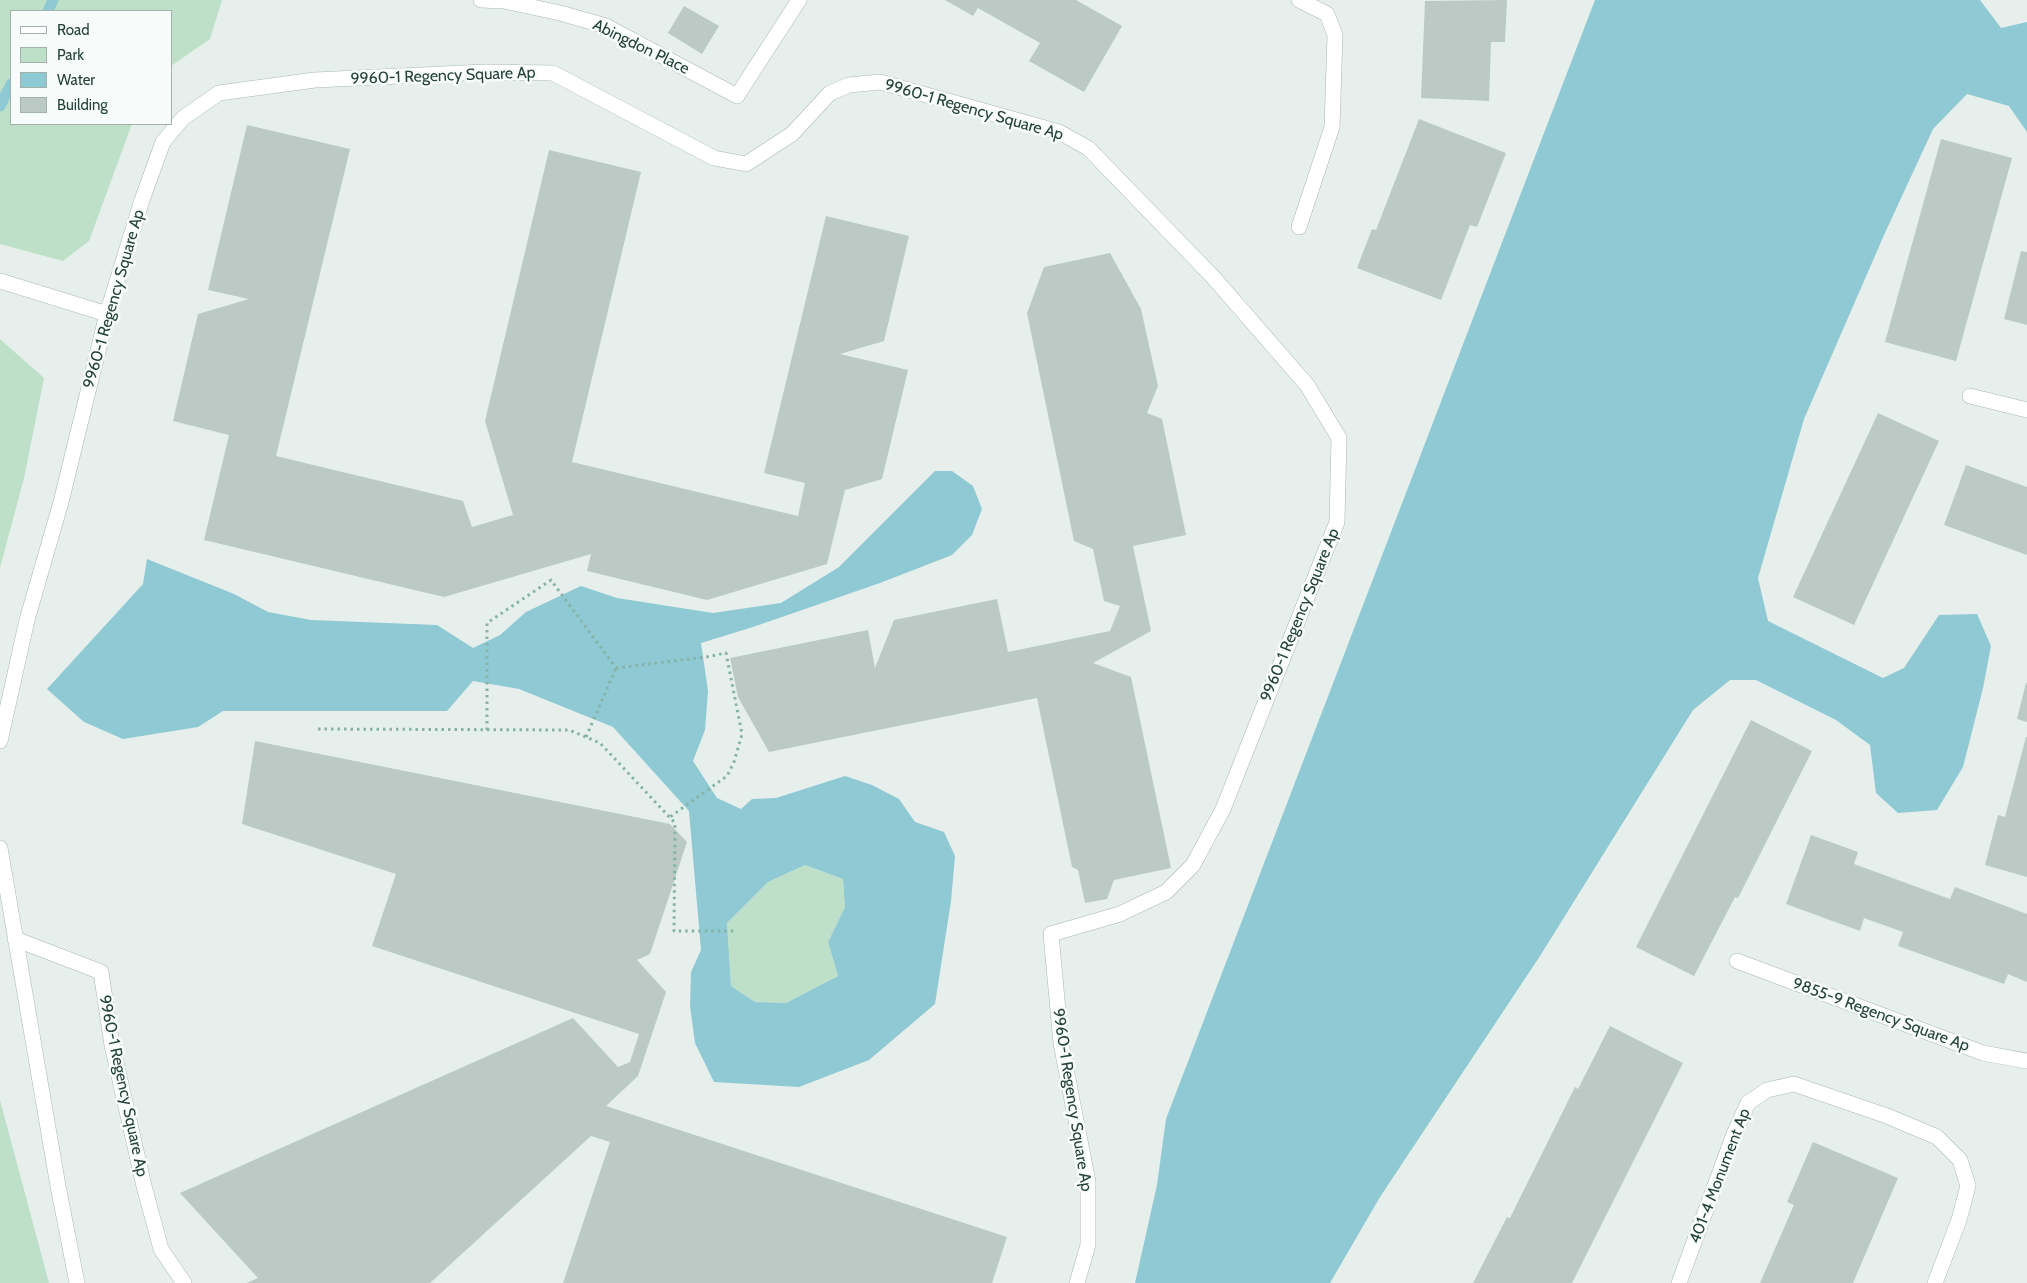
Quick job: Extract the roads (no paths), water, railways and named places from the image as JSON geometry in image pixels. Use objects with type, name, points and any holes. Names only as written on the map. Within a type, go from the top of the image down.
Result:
[{"type":"street","name":"Abingdon Place","points":[[481,0],[504,1],[606,26],[737,96],[799,0]]},
{"type":"street","points":[[1299,0],[1327,14],[1335,35],[1332,127],[1299,227]]},
{"type":"street","name":"9960-1 Regency Square Ap","points":[[0,740],[27,620],[61,502],[107,314],[142,200],[163,142],[182,118],[219,93],[315,80],[485,72],[553,73],[714,158],[746,164],[792,134],[830,93],[849,85],[880,82],[1059,132],[1088,148],[1213,277],[1301,378],[1325,412],[1339,438],[1337,522],[1223,808],[1193,865],[1166,892],[1158,896],[1120,914],[1051,934],[1061,1044],[1088,1182],[1088,1246],[1077,1283]]},
{"type":"street","points":[[0,281],[107,314]]},
{"type":"street","points":[[1970,396],[2027,410]]},
{"type":"street","points":[[0,848],[58,1186],[77,1283]]},
{"type":"street","name":"9960-1 Regency Square Ap","points":[[15,939],[101,972],[112,1046],[144,1186],[161,1249],[184,1283]]},
{"type":"street","name":"9855-9 Regency Square Ap","points":[[1737,961],[1983,1053],[2027,1061]]},
{"type":"street","name":"401-4 Monument Ap","points":[[1679,1283],[1734,1134],[1748,1103],[1767,1090],[1794,1084],[1938,1136],[1960,1160],[1968,1186],[1959,1220],[1935,1283]]},
{"type":"water","points":[[1595,0],[1980,0],[2001,28],[2027,22],[2027,132],[2009,106],[1967,94],[1933,129],[1884,235],[1804,419],[1758,578],[1768,621],[1883,678],[1904,668],[1939,615],[1977,614],[1991,646],[1983,688],[1963,767],[1937,810],[1898,813],[1876,793],[1870,745],[1836,720],[1756,680],[1730,680],[1693,710],[1540,956],[1380,1197],[1330,1283],[1135,1283],[1157,1185],[1166,1119]]},
{"type":"water","points":[[935,471],[952,471],[973,486],[982,509],[972,535],[952,555],[880,583],[701,643],[708,691],[705,730],[693,761],[717,798],[741,809],[752,799],[776,798],[845,776],[872,785],[899,799],[915,822],[944,832],[955,856],[951,901],[935,1004],[869,1060],[799,1087],[714,1082],[695,1043],[690,1006],[691,972],[701,950],[689,811],[613,727],[519,689],[473,681],[447,711],[223,711],[198,727],[123,739],[84,722],[47,689],[143,584],[147,559],[234,594],[268,612],[311,620],[437,625],[473,648],[500,635],[526,612],[581,586],[617,598],[713,613],[781,603],[839,567]],"holes":[[[805,865],[843,879],[845,907],[828,942],[838,976],[786,1003],[755,1002],[731,986],[727,923],[768,882]]]},
{"type":"waterway","points":[[48,10],[53,0]]},
{"type":"waterway","points":[[0,106],[10,86]]}]
